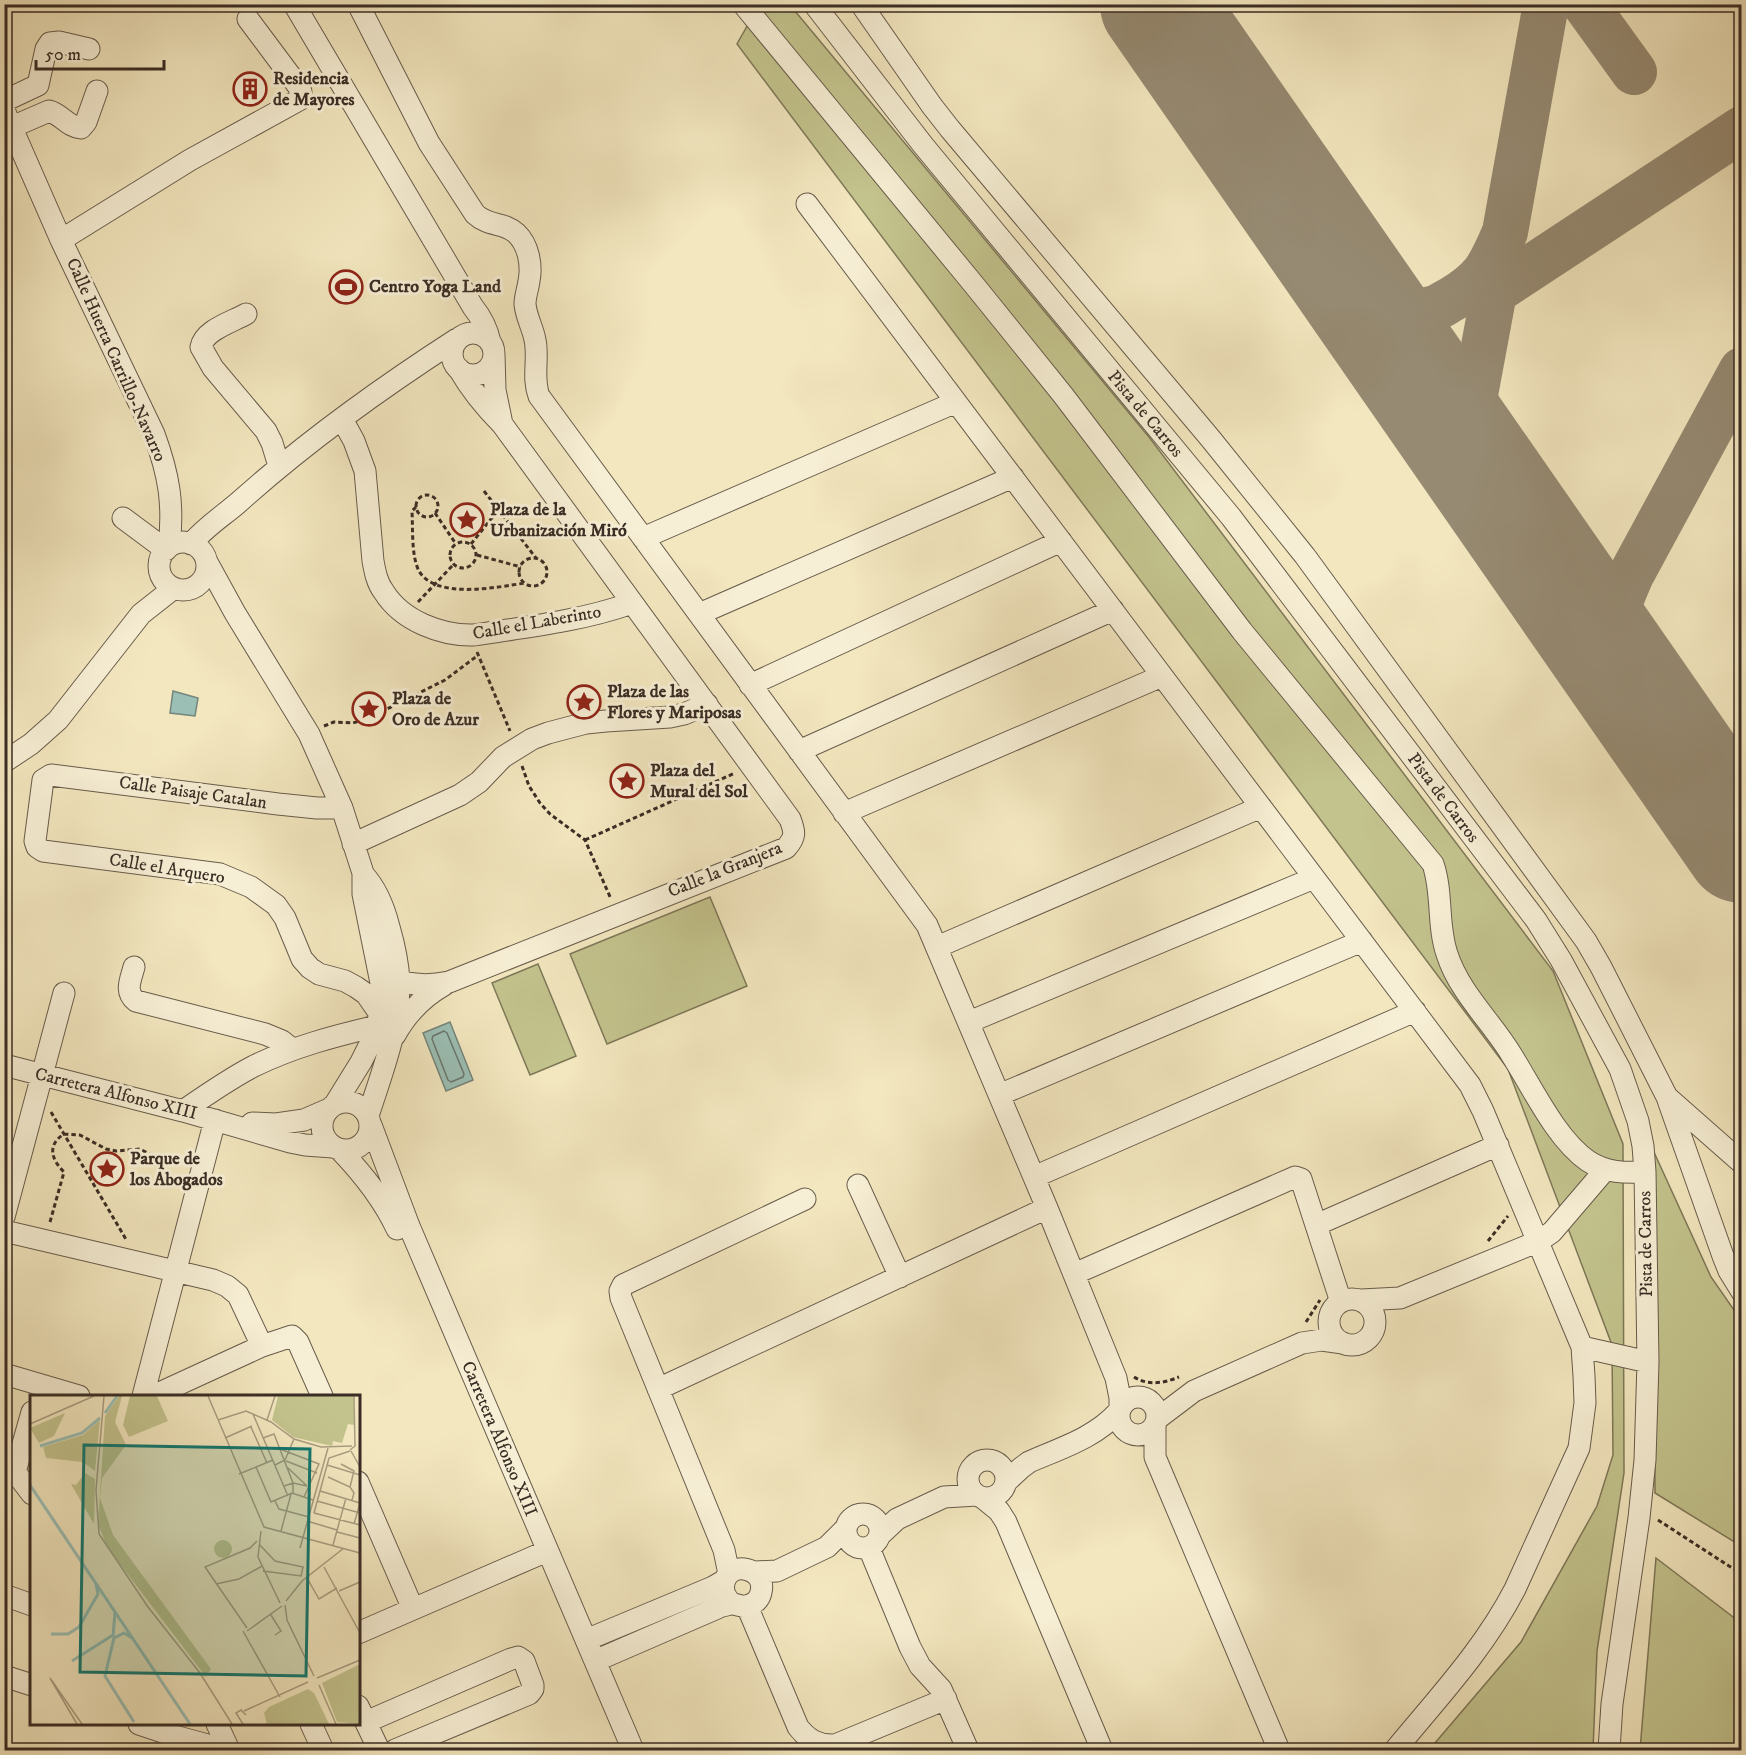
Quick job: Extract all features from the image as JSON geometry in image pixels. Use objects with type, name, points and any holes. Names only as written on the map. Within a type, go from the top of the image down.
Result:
[{"type":"street","name":"Calle la Granjera","points":[[294,4],[487,329],[492,348],[495,390],[502,424]]},
{"type":"street","points":[[358,4],[429,143],[475,214],[486,222],[510,229],[523,242],[527,251],[530,272],[525,306],[537,353],[538,396],[918,911],[930,932],[1116,1378],[1120,1398],[1119,1421],[1121,1426],[1140,1440],[1155,1457],[1279,1750]]},
{"type":"street","points":[[743,4],[1063,395],[1242,631],[1434,864],[1443,942],[1453,969],[1461,984],[1510,1053],[1558,1130],[1589,1162],[1605,1170],[1617,1173],[1645,1172]]},
{"type":"street","name":"Pista de Carros","points":[[813,4],[923,145],[1231,517],[1536,920],[1561,960],[1620,1069],[1638,1121],[1643,1146],[1648,1362],[1645,1460],[1639,1518],[1612,1704],[1609,1750]]},
{"type":"street","points":[[861,4],[950,129],[1218,447],[1305,556],[1569,915],[1601,967],[1667,1098],[1723,1257],[1742,1292]]},
{"type":"street","points":[[61,240],[190,160],[298,100],[300,92],[298,86],[248,19]]},
{"type":"street","points":[[4,101],[36,87],[39,83],[46,49],[50,43],[59,42],[89,49]]},
{"type":"street","points":[[8,118],[53,111],[73,127],[81,128],[86,122],[97,91]]},
{"type":"street","name":"Calle Huerta Carrillo-Navarro","points":[[8,118],[61,240],[154,435],[167,476],[178,546]]},
{"type":"street","points":[[807,204],[1470,1085],[1498,1144],[1582,1347],[1585,1403],[1579,1448],[1515,1589],[1480,1646],[1395,1750]]},
{"type":"street","points":[[457,367],[452,351],[463,336],[473,306]]},
{"type":"street","points":[[246,314],[208,333],[201,347],[223,381],[266,431],[279,466]]},
{"type":"street","points":[[234,613],[176,586],[159,567],[160,561],[178,546],[224,516],[279,466],[428,358],[463,336],[476,333],[484,336],[492,348],[492,361],[484,371],[471,374],[438,358],[428,358]]},
{"type":"street","name":"Calle la Granjera","points":[[383,1027],[400,1026],[416,1006],[449,982],[786,848],[792,841],[794,829],[790,819],[707,704],[502,424],[485,408],[457,367]]},
{"type":"street","points":[[643,538],[956,402]]},
{"type":"street","name":"Calle el Laberinto","points":[[342,419],[354,441],[365,471],[376,576],[390,601],[405,614],[423,624],[449,633],[474,635],[567,621],[607,612],[632,603]]},
{"type":"street","points":[[699,614],[1013,477]]},
{"type":"street","points":[[6,758],[39,738],[58,720],[141,614],[176,586],[197,585],[203,579],[213,536],[224,516]]},
{"type":"street","points":[[123,518],[178,546],[200,549],[234,613],[309,734],[342,808],[363,873],[375,889],[386,914],[399,981],[397,1007],[383,1027],[362,1062],[323,1117],[321,1125],[326,1141],[336,1149],[347,1151],[356,1149],[369,1135],[383,1027],[381,983],[363,894],[363,873]]},
{"type":"street","points":[[750,685],[1061,541]]},
{"type":"street","points":[[799,751],[1113,610]]},
{"type":"street","points":[[844,813],[1162,675]]},
{"type":"street","points":[[353,844],[471,789],[503,757],[532,739],[586,723],[670,717],[684,714],[707,704]]},
{"type":"street","name":"Calle Paisaje Catalan","points":[[37,847],[35,841],[43,780],[45,776],[56,774],[278,804],[342,808]]},
{"type":"street","points":[[937,947],[1261,807]]},
{"type":"street","name":"Calle el Arquero","points":[[37,847],[43,850],[220,874],[243,883],[276,905],[285,918],[302,959],[310,968],[319,974],[345,981],[366,994],[383,1027]]},
{"type":"street","points":[[969,1022],[1314,878]]},
{"type":"street","points":[[999,1095],[1362,941]]},
{"type":"street","points":[[134,967],[128,990],[136,1001],[266,1034],[282,1041],[292,1049]]},
{"type":"street","name":"Calle la Granjera","points":[[399,981],[424,986],[449,982]]},
{"type":"street","points":[[6,1203],[64,993]]},
{"type":"street","points":[[1034,1177],[1415,1011]]},
{"type":"street","points":[[183,1111],[245,1071],[292,1049],[334,1036],[383,1027]]},
{"type":"street","name":"Carretera Alfonso XIII","points":[[4,1065],[40,1082],[183,1111],[290,1142],[336,1149],[368,1181],[393,1220],[542,1553],[586,1640],[633,1750]]},
{"type":"street","points":[[1667,1098],[1742,1163]]},
{"type":"street","points":[[331,1107],[345,1102],[354,1103],[363,1108],[370,1120]]},
{"type":"street","name":"Carretera Alfonso XIII","points":[[221,1121],[289,1123],[304,1120],[331,1107]]},
{"type":"street","name":"Carretera Alfonso XIII","points":[[370,1120],[409,1226],[620,1750]]},
{"type":"street","points":[[221,1121],[203,1166],[154,1351],[154,1395],[288,1336],[295,1337],[298,1342],[322,1395]]},
{"type":"street","points":[[1316,1225],[1498,1144]]},
{"type":"street","points":[[1343,1343],[1332,1333],[1329,1318],[1344,1305],[1400,1298],[1539,1241],[1552,1232],[1605,1170]]},
{"type":"street","points":[[1074,1274],[1295,1178],[1301,1179],[1344,1305]]},
{"type":"street","points":[[858,1185],[900,1276]]},
{"type":"street","points":[[595,1661],[714,1610],[755,1603],[760,1596],[742,1577],[724,1550],[620,1291],[623,1285],[805,1199]]},
{"type":"street","points":[[658,1389],[1047,1208]]},
{"type":"street","points":[[4,1231],[213,1280],[227,1286],[238,1295],[262,1346]]},
{"type":"street","points":[[1003,1477],[1029,1462],[1090,1436],[1106,1425],[1131,1398],[1194,1391],[1302,1343],[1322,1340],[1350,1345],[1366,1341],[1400,1298]]},
{"type":"street","points":[[1302,1343],[1344,1305],[1366,1304],[1374,1314],[1375,1328]]},
{"type":"street","points":[[1582,1347],[1648,1362]]},
{"type":"street","points":[[4,1374],[38,1391],[71,1395]]},
{"type":"street","points":[[1116,1378],[1156,1408],[1155,1457]]},
{"type":"street","points":[[1090,1436],[1115,1432],[1142,1435],[1147,1433],[1194,1391]]},
{"type":"street","points":[[30,1420],[17,1473],[30,1491]]},
{"type":"street","points":[[586,1640],[713,1587],[742,1577],[777,1571],[827,1547],[871,1532],[944,1497],[979,1462],[992,1461],[1003,1477],[1006,1522]]},
{"type":"street","points":[[970,1472],[969,1485],[999,1510],[1006,1522],[1102,1750]]},
{"type":"street","points":[[944,1497],[996,1496],[1002,1492],[1003,1477]]},
{"type":"street","points":[[360,1487],[413,1609]]},
{"type":"street","points":[[871,1532],[910,1647],[920,1666],[934,1680],[946,1699],[968,1750]]},
{"type":"street","points":[[360,1632],[542,1553]]},
{"type":"street","points":[[742,1577],[724,1593],[740,1605],[798,1727],[809,1739],[820,1744],[835,1745],[946,1699]]},
{"type":"street","points":[[4,1595],[30,1604]]},
{"type":"street","points":[[379,1750],[362,1714],[511,1659],[518,1657],[524,1661],[533,1685],[529,1694],[395,1750]]},
{"type":"street","points":[[4,1676],[30,1684]]},
{"type":"street","points":[[141,1725],[160,1735],[227,1750]]},
{"type":"street","points":[[217,1725],[227,1750]]},
{"type":"street","points":[[311,1725],[323,1750]]},
{"type":"path","points":[[456,544],[435,513],[437,502],[430,496],[420,498],[412,510],[415,556],[418,569],[423,576],[436,584],[466,590],[525,584],[534,586],[545,580],[546,567],[536,558],[484,491]]},
{"type":"path","points":[[416,507],[422,516],[435,513]]},
{"type":"path","points":[[471,544],[499,509]]},
{"type":"path","points":[[463,542],[471,544],[476,551],[476,560],[471,566],[462,568],[454,564],[450,556],[456,544],[463,542]]},
{"type":"path","points":[[477,555],[521,567]]},
{"type":"path","points":[[525,584],[520,576],[521,567],[527,560],[536,558]]},
{"type":"path","points":[[405,614],[454,564]]},
{"type":"path","points":[[309,734],[326,725],[352,723],[369,718],[445,680],[477,656]]},
{"type":"path","points":[[618,914],[585,840],[751,766]]},
{"type":"path","points":[[40,1082],[64,1134],[131,1247]]},
{"type":"path","points":[[49,1226],[64,1172],[54,1159],[53,1150],[56,1142],[64,1134],[80,1135],[106,1149],[116,1151],[140,1149],[153,1156],[171,1157],[203,1166]]},
{"type":"path","points":[[1639,1518],[1653,1518],[1661,1522],[1729,1566],[1738,1571],[1742,1570]]},
{"type":"green space","points":[[759,5],[790,5],[1149,437],[1553,971],[1623,1144],[1624,1473],[1597,1651],[1593,1750],[1429,1750],[1521,1642],[1597,1506],[1613,1455],[1612,1345],[1508,1069],[737,44]]},
{"type":"green space","points":[[710,897],[747,986],[607,1044],[570,954]]},
{"type":"green space","points":[[538,964],[576,1056],[530,1075],[492,983]]},
{"type":"green space","points":[[1653,1150],[1711,1277],[1741,1320],[1742,1540],[1736,1543],[1655,1493]]},
{"type":"green space","points":[[1656,1558],[1741,1623],[1741,1750],[1640,1750]]},
{"type":"water","points":[[173,691],[198,698],[195,716],[170,713]]},
{"type":"water","points":[[450,1022],[473,1080],[446,1091],[423,1033]]},
{"type":"taxiway","points":[[1344,274],[1374,297],[1386,303],[1410,311],[1422,311],[1437,307],[1456,296],[1484,273],[1505,232],[1546,4]]},
{"type":"taxiway","points":[[1585,4],[1634,72]]},
{"type":"taxiway","points":[[1494,292],[1742,129]]},
{"type":"taxiway","points":[[1484,474],[1474,441],[1474,400],[1500,260]]},
{"type":"taxiway","points":[[1630,685],[1614,652],[1612,640],[1618,607],[1631,575],[1742,370]]},
{"type":"taxiway","points":[[1556,579],[1576,588],[1595,591],[1613,587],[1631,575]]},
{"type":"runway","points":[[1157,4],[1742,846]]},
{"type":"place","name":"Residencia de Mayores","points":[[250,89]]},
{"type":"place","name":"Centro Yoga Land","points":[[346,287]]},
{"type":"place","name":"Plaza de la Urbanización Miró","points":[[467,520]]},
{"type":"place","name":"Plaza de las Flores y Mariposas","points":[[584,702]]},
{"type":"place","name":"Plaza de Oro de Azur","points":[[369,709]]},
{"type":"place","name":"Plaza del Mural del Sol","points":[[627,781]]},
{"type":"place","name":"Parque de los Abogados","points":[[107,1169]]}]
